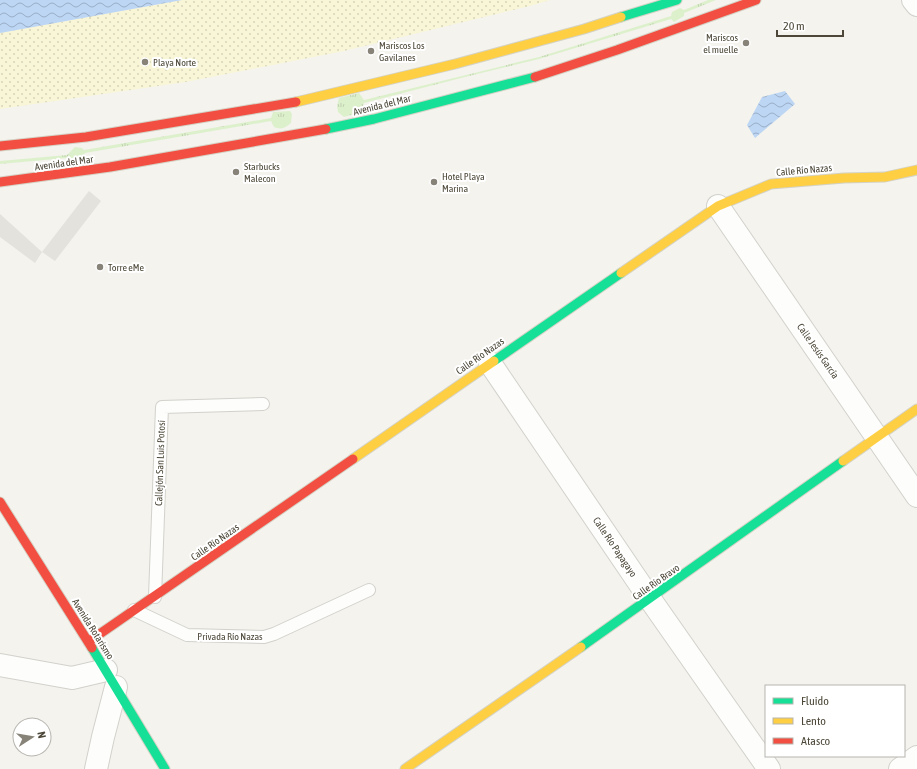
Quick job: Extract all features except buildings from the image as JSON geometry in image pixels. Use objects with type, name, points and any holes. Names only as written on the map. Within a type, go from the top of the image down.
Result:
[{"type":"street","points":[[0,146],[86,137],[302,101],[463,62],[584,29],[677,0]]},
{"type":"street","name":"Avenida del Mar","points":[[0,182],[110,167],[298,135],[374,119],[518,82],[617,50],[756,0]]},
{"type":"street","points":[[913,0],[917,5]]},
{"type":"street","name":"Calle Río Nazas","points":[[88,642],[718,206],[771,184],[844,178],[885,177],[917,170]]},
{"type":"street","name":"Calle Jesús García","points":[[718,206],[917,496]]},
{"type":"street","name":"Calle Río Papagayo","points":[[490,363],[650,599],[770,769]]},
{"type":"street","name":"Calle Río Bravo","points":[[405,769],[650,599],[917,409]]},
{"type":"street","name":"Avenida Rotarismo","points":[[0,502],[111,678],[165,769]]},
{"type":"street","points":[[0,665],[72,678],[111,678],[103,737],[96,769]]},
{"type":"street","points":[[900,769],[917,757]]},
{"type":"lane","name":"Callejón San Luis Potosí","points":[[155,597],[162,407],[263,404]]},
{"type":"lane","name":"Privada Río Nazas","points":[[134,610],[187,635],[264,637],[274,634],[369,590]]},
{"type":"sand","name":"Playa Norte","points":[[182,0],[550,0],[344,51],[186,82],[0,109],[0,33]]},
{"type":"green space","points":[[708,0],[716,0],[684,13],[684,16],[674,22],[671,19],[539,59],[364,103],[363,107],[359,111],[344,117],[338,112],[337,106],[339,98],[359,93],[364,100],[539,57],[671,16],[672,12],[680,8],[684,10]]},
{"type":"green space","points":[[290,111],[292,114],[291,123],[281,128],[274,127],[271,121],[85,153],[80,160],[77,161],[72,161],[67,158],[0,164],[0,161],[67,155],[75,147],[82,148],[84,150],[271,118],[273,112]]},
{"type":"shaded area","points":[[89,191],[101,201],[55,261],[42,252]]},
{"type":"shaded area","points":[[0,214],[42,252],[35,263],[0,237]]},
{"type":"water","points":[[0,0],[182,0],[0,33]]},
{"type":"water","points":[[785,91],[795,104],[755,138],[747,125],[762,97]]},
{"type":"traffic: fast","points":[[621,17],[677,0]]},
{"type":"traffic: fast","points":[[326,129],[374,119],[535,77]]},
{"type":"traffic: fast","points":[[494,361],[621,273]]},
{"type":"traffic: fast","points":[[581,647],[843,461]]},
{"type":"traffic: fast","points":[[92,648],[165,769]]},
{"type":"traffic: slow","points":[[296,102],[455,64],[584,29],[621,17]]},
{"type":"traffic: slow","points":[[621,273],[718,206],[771,184],[844,178],[885,177],[917,170]]},
{"type":"traffic: slow","points":[[353,459],[494,361]]},
{"type":"traffic: slow","points":[[843,461],[917,409]]},
{"type":"traffic: slow","points":[[405,769],[581,647]]},
{"type":"traffic: jam","points":[[535,77],[617,50],[756,0]]},
{"type":"traffic: jam","points":[[0,146],[86,137],[296,102]]},
{"type":"traffic: jam","points":[[0,182],[110,167],[326,129]]},
{"type":"traffic: jam","points":[[88,642],[353,459]]},
{"type":"traffic: jam","points":[[0,502],[92,648]]},
{"type":"place","name":"Mariscos el muelle","points":[[746,43]]},
{"type":"place","name":"Mariscos Los Gavilanes","points":[[371,51]]},
{"type":"place","name":"Playa Norte","points":[[145,62]]},
{"type":"place","name":"Starbucks Malecon","points":[[236,172]]},
{"type":"place","name":"Hotel Playa Marina","points":[[434,182]]},
{"type":"place","name":"Torre eMe","points":[[100,267]]}]
